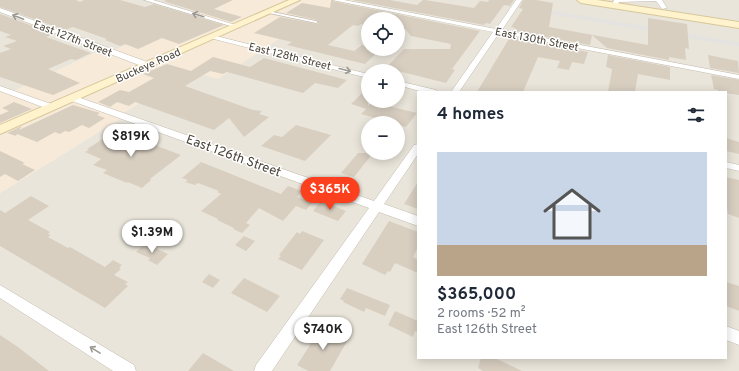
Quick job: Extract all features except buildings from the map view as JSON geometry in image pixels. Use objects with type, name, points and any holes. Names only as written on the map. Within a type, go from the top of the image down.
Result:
[{"type":"street","points":[[147,0],[236,26]]},
{"type":"street","name":"Buckeye Road","points":[[0,130],[296,0]]},
{"type":"street","name":"East 130th Street","points":[[334,0],[739,77]]},
{"type":"street","points":[[457,91],[519,0]]},
{"type":"street","points":[[581,0],[615,2],[739,19]]},
{"type":"street","points":[[615,2],[655,0]]},
{"type":"street","points":[[659,0],[660,4],[664,8]]},
{"type":"street","points":[[615,2],[739,25]]},
{"type":"street","name":"East 127th Street","points":[[0,10],[147,66]]},
{"type":"street","name":"East 128th Street","points":[[212,37],[361,74]]},
{"type":"street","points":[[405,85],[429,91]]},
{"type":"street","points":[[0,88],[51,107]]},
{"type":"street","name":"East 126th Street","points":[[72,98],[417,221]]},
{"type":"street","points":[[262,371],[378,207],[417,148]]},
{"type":"street","points":[[727,165],[739,168]]},
{"type":"street","points":[[0,291],[128,371]]},
{"type":"street","points":[[727,333],[739,338]]},
{"type":"lane","points":[[269,12],[316,22]]},
{"type":"shaded area","points":[[0,0],[231,0],[110,52],[103,49],[12,92],[0,90]]},
{"type":"shaded area","points":[[231,0],[355,0],[303,36],[290,32],[218,79],[185,70],[173,83],[120,115],[124,116],[0,193],[0,90],[12,92],[103,49],[110,52]]},
{"type":"shaded area","points":[[355,0],[739,0],[739,371],[0,371],[0,193],[123,117],[120,115],[172,83],[290,32]]},
{"type":"shaded area","points":[[545,9],[739,42],[739,47],[543,13]]}]
